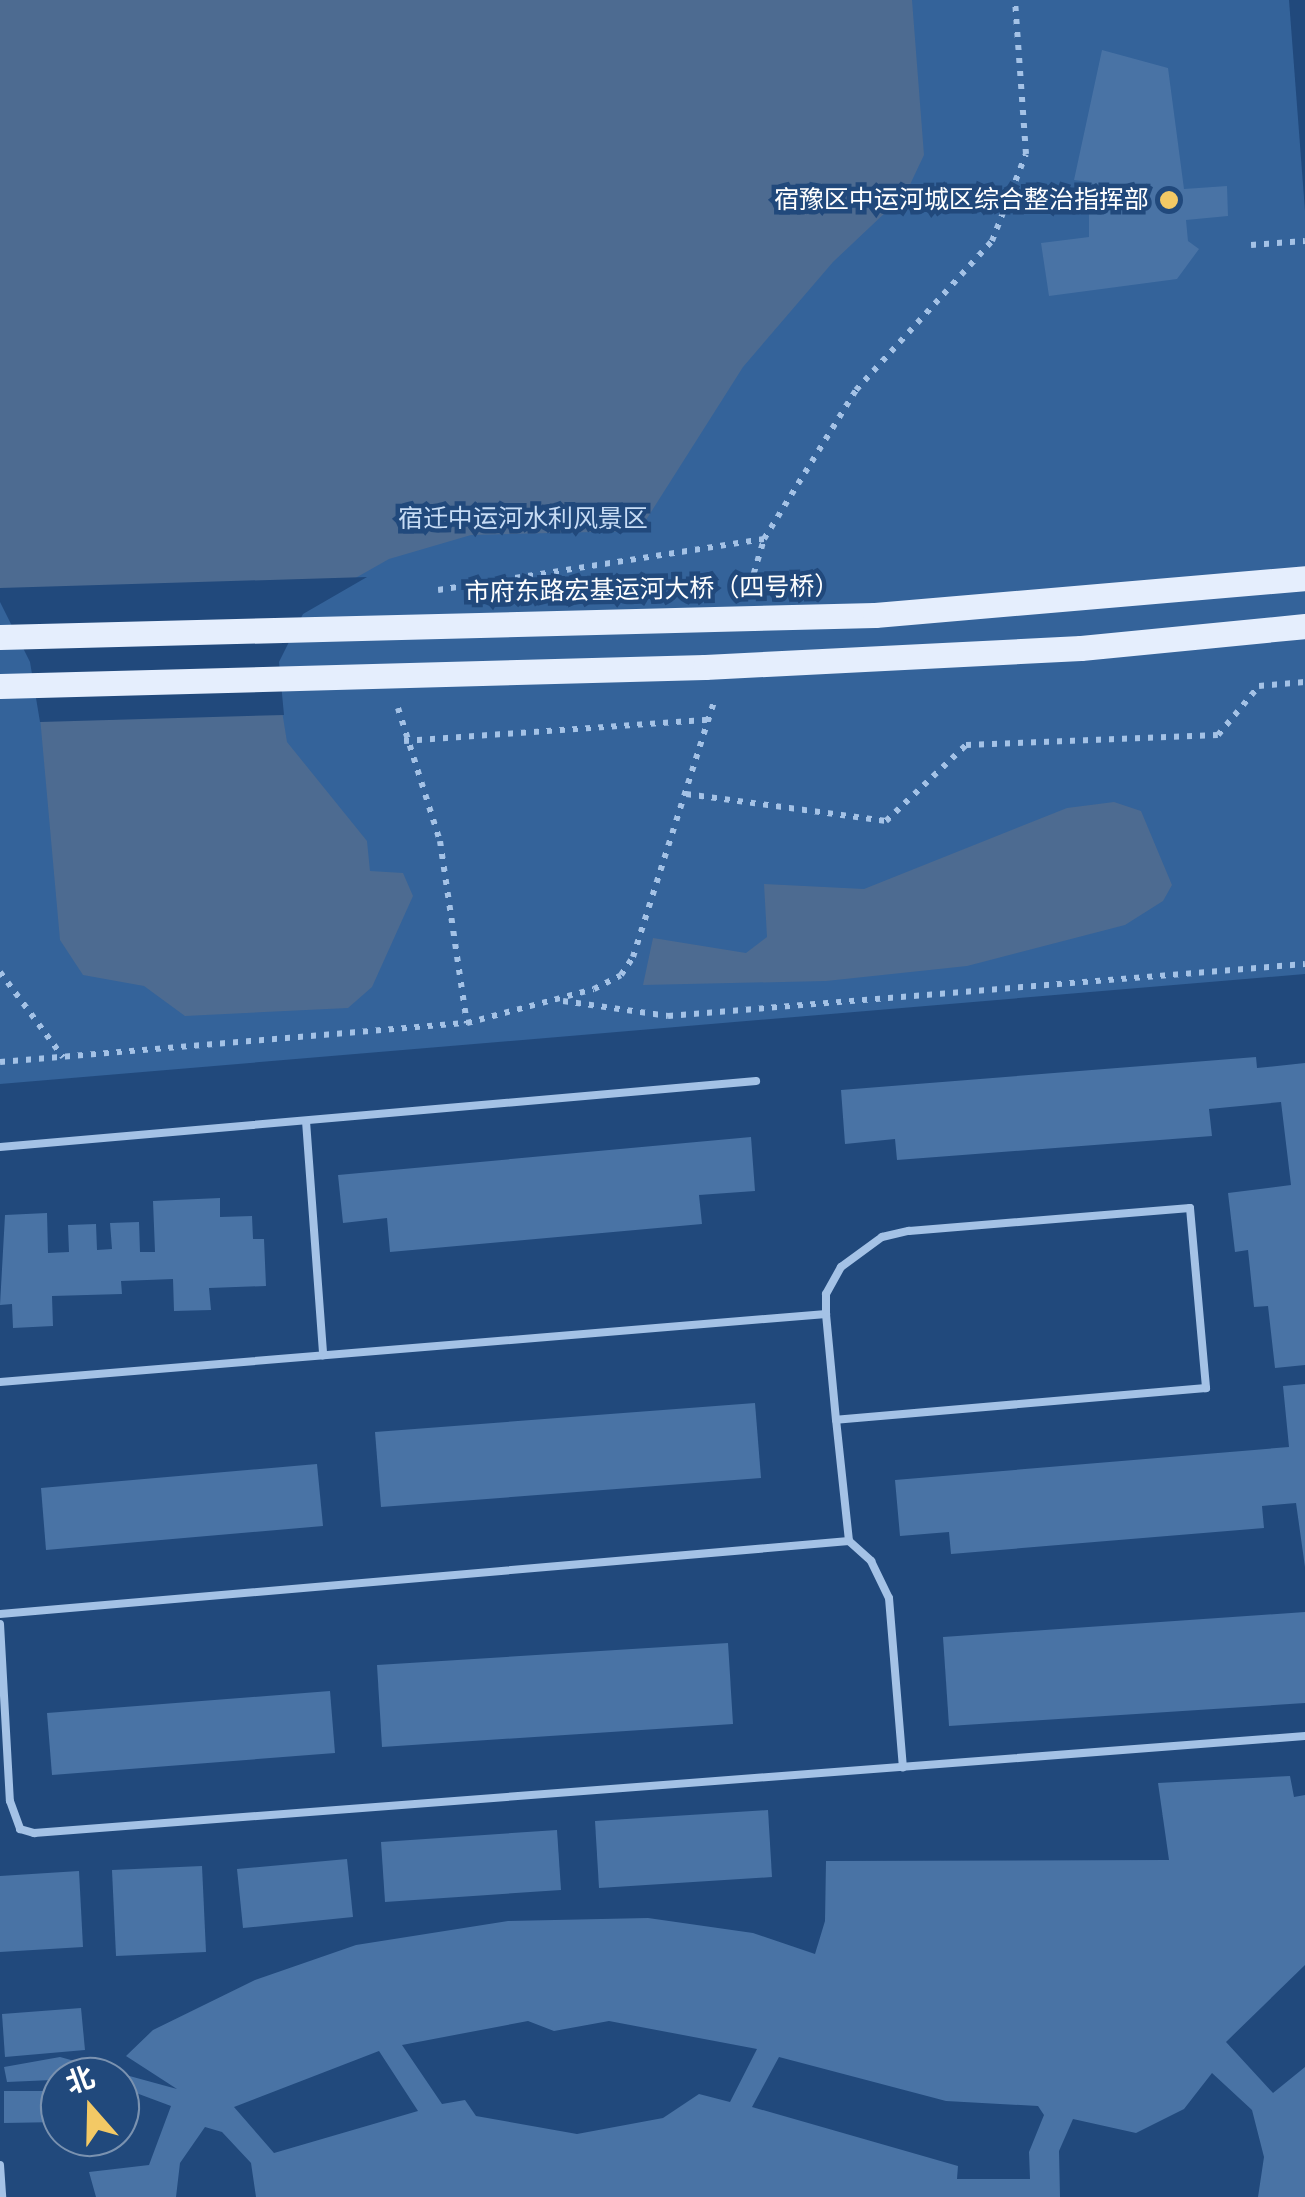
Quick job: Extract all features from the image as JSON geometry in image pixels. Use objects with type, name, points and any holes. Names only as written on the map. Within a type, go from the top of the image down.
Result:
[{"type":"main road","name":"市府东路宏基运河大桥（四号桥）","points":[[0,637],[876,614],[1305,578]]},
{"type":"main road","points":[[0,686],[705,666],[1081,648],[1305,626]]},
{"type":"lane","points":[[0,1148],[756,1082]]},
{"type":"lane","points":[[306,1120],[323,1356]]},
{"type":"lane","points":[[836,1420],[1206,1388],[1190,1208],[882,1236],[842,1267],[826,1294],[826,1314],[836,1420],[848,1541],[872,1561],[888,1598],[903,1768]]},
{"type":"lane","points":[[0,1382],[826,1314]]},
{"type":"lane","points":[[0,1614],[848,1541]]},
{"type":"lane","points":[[0,1624],[10,1801],[20,1829],[34,1834],[1305,1736]]},
{"type":"lane","points":[[0,2165],[2,2197]]},
{"type":"path","points":[[1251,245],[1305,240]]},
{"type":"path","points":[[686,794],[886,822],[966,745],[1218,735],[1258,686],[1305,682]]},
{"type":"path","points":[[404,742],[708,720]]},
{"type":"path","points":[[562,1001],[668,1016],[1305,964]]},
{"type":"path","points":[[0,972],[64,1058]]},
{"type":"green space","name":"宿迁中运河水利风景区","points":[[0,0],[1289,0],[1305,211],[1305,974],[0,1084]]},
{"type":"shaded area","points":[[0,0],[912,0],[924,155],[906,193],[833,262],[743,367],[639,531],[471,535],[389,559],[299,610],[274,661],[287,742],[367,841],[370,871],[403,873],[413,896],[372,987],[348,1008],[185,1016],[144,986],[83,975],[60,940],[35,661],[0,591]]},
{"type":"shaded area","points":[[1114,802],[1141,811],[1172,885],[1163,901],[1125,925],[967,966],[826,981],[643,985],[653,938],[746,953],[767,937],[764,884],[864,889],[1067,808]]},
{"type":"pier","points":[[367,577],[303,614],[279,662],[284,715],[40,722],[30,662],[0,602],[0,588]]},
{"type":"building","points":[[1102,50],[1168,68],[1184,189],[1227,186],[1228,216],[1186,220],[1188,241],[1199,249],[1177,279],[1049,296],[1041,243],[1089,237],[1089,182],[1074,180]]},
{"type":"building","points":[[1256,1057],[1257,1068],[1305,1063],[1305,1365],[1275,1368],[1268,1306],[1254,1307],[1248,1250],[1235,1252],[1228,1193],[1291,1185],[1281,1102],[1209,1109],[1212,1136],[897,1160],[895,1139],[845,1144],[841,1090]]},
{"type":"building","points":[[751,1137],[755,1191],[699,1195],[702,1224],[390,1252],[387,1218],[343,1223],[338,1175]]},
{"type":"building","points":[[220,1198],[220,1217],[252,1216],[253,1239],[264,1239],[266,1286],[209,1288],[211,1310],[174,1311],[173,1279],[121,1281],[122,1294],[52,1296],[53,1326],[13,1328],[12,1304],[0,1305],[5,1215],[47,1213],[48,1253],[69,1252],[68,1225],[96,1224],[97,1250],[112,1249],[110,1223],[139,1222],[140,1252],[155,1252],[153,1201]]},
{"type":"building","points":[[1305,1384],[1305,1567],[1296,1503],[1262,1506],[1264,1528],[951,1554],[949,1532],[900,1536],[895,1480],[1289,1447],[1283,1386]]},
{"type":"building","points":[[755,1403],[761,1478],[381,1507],[375,1432]]},
{"type":"building","points":[[317,1464],[323,1526],[46,1550],[41,1488]]},
{"type":"building","points":[[1305,1612],[1305,1703],[949,1726],[943,1637]]},
{"type":"building","points":[[728,1643],[733,1724],[382,1747],[377,1665]]},
{"type":"building","points":[[330,1691],[335,1753],[52,1775],[47,1713]]},
{"type":"building","points":[[1290,1776],[1294,1797],[1305,1795],[1305,1965],[1226,2042],[1273,2093],[1305,2067],[1305,2197],[1258,2197],[1264,2157],[1252,2110],[1212,2073],[1184,2109],[1136,2133],[1073,2119],[1059,2151],[1060,2197],[256,2197],[251,2163],[222,2132],[205,2127],[180,2163],[176,2197],[96,2197],[89,2172],[149,2165],[171,2106],[140,2094],[140,2079],[177,2089],[140,2065],[140,2057],[126,2056],[153,2030],[255,1980],[356,1945],[508,1921],[648,1918],[753,1933],[815,1954],[825,1921],[826,1861],[1169,1860],[1158,1783]],"holes":[[[528,2021],[554,2031],[609,2021],[757,2049],[730,2102],[699,2094],[663,2118],[577,2134],[476,2116],[465,2100],[442,2104],[402,2045]],[[379,2051],[418,2111],[274,2153],[234,2107]],[[779,2057],[946,2101],[1038,2106],[1044,2115],[1029,2152],[1030,2179],[957,2179],[958,2166],[752,2107]]]},
{"type":"building","points":[[768,1810],[772,1877],[599,1888],[595,1821]]},
{"type":"building","points":[[557,1830],[561,1890],[385,1902],[381,1842]]},
{"type":"building","points":[[347,1859],[353,1917],[243,1928],[237,1869]]},
{"type":"building","points":[[202,1866],[206,1952],[116,1956],[112,1870]]},
{"type":"building","points":[[79,1871],[83,1947],[0,1952],[0,1876]]},
{"type":"building","points":[[81,2008],[85,2050],[5,2057],[2,2014]]},
{"type":"building","points":[[40,2061],[40,2081],[7,2082],[4,2067]]},
{"type":"building","points":[[4,2091],[40,2091],[40,2122],[4,2123]]},
{"type":"place","name":"宿豫区中运河城区综合整治指挥部","points":[[1169,200]]}]
